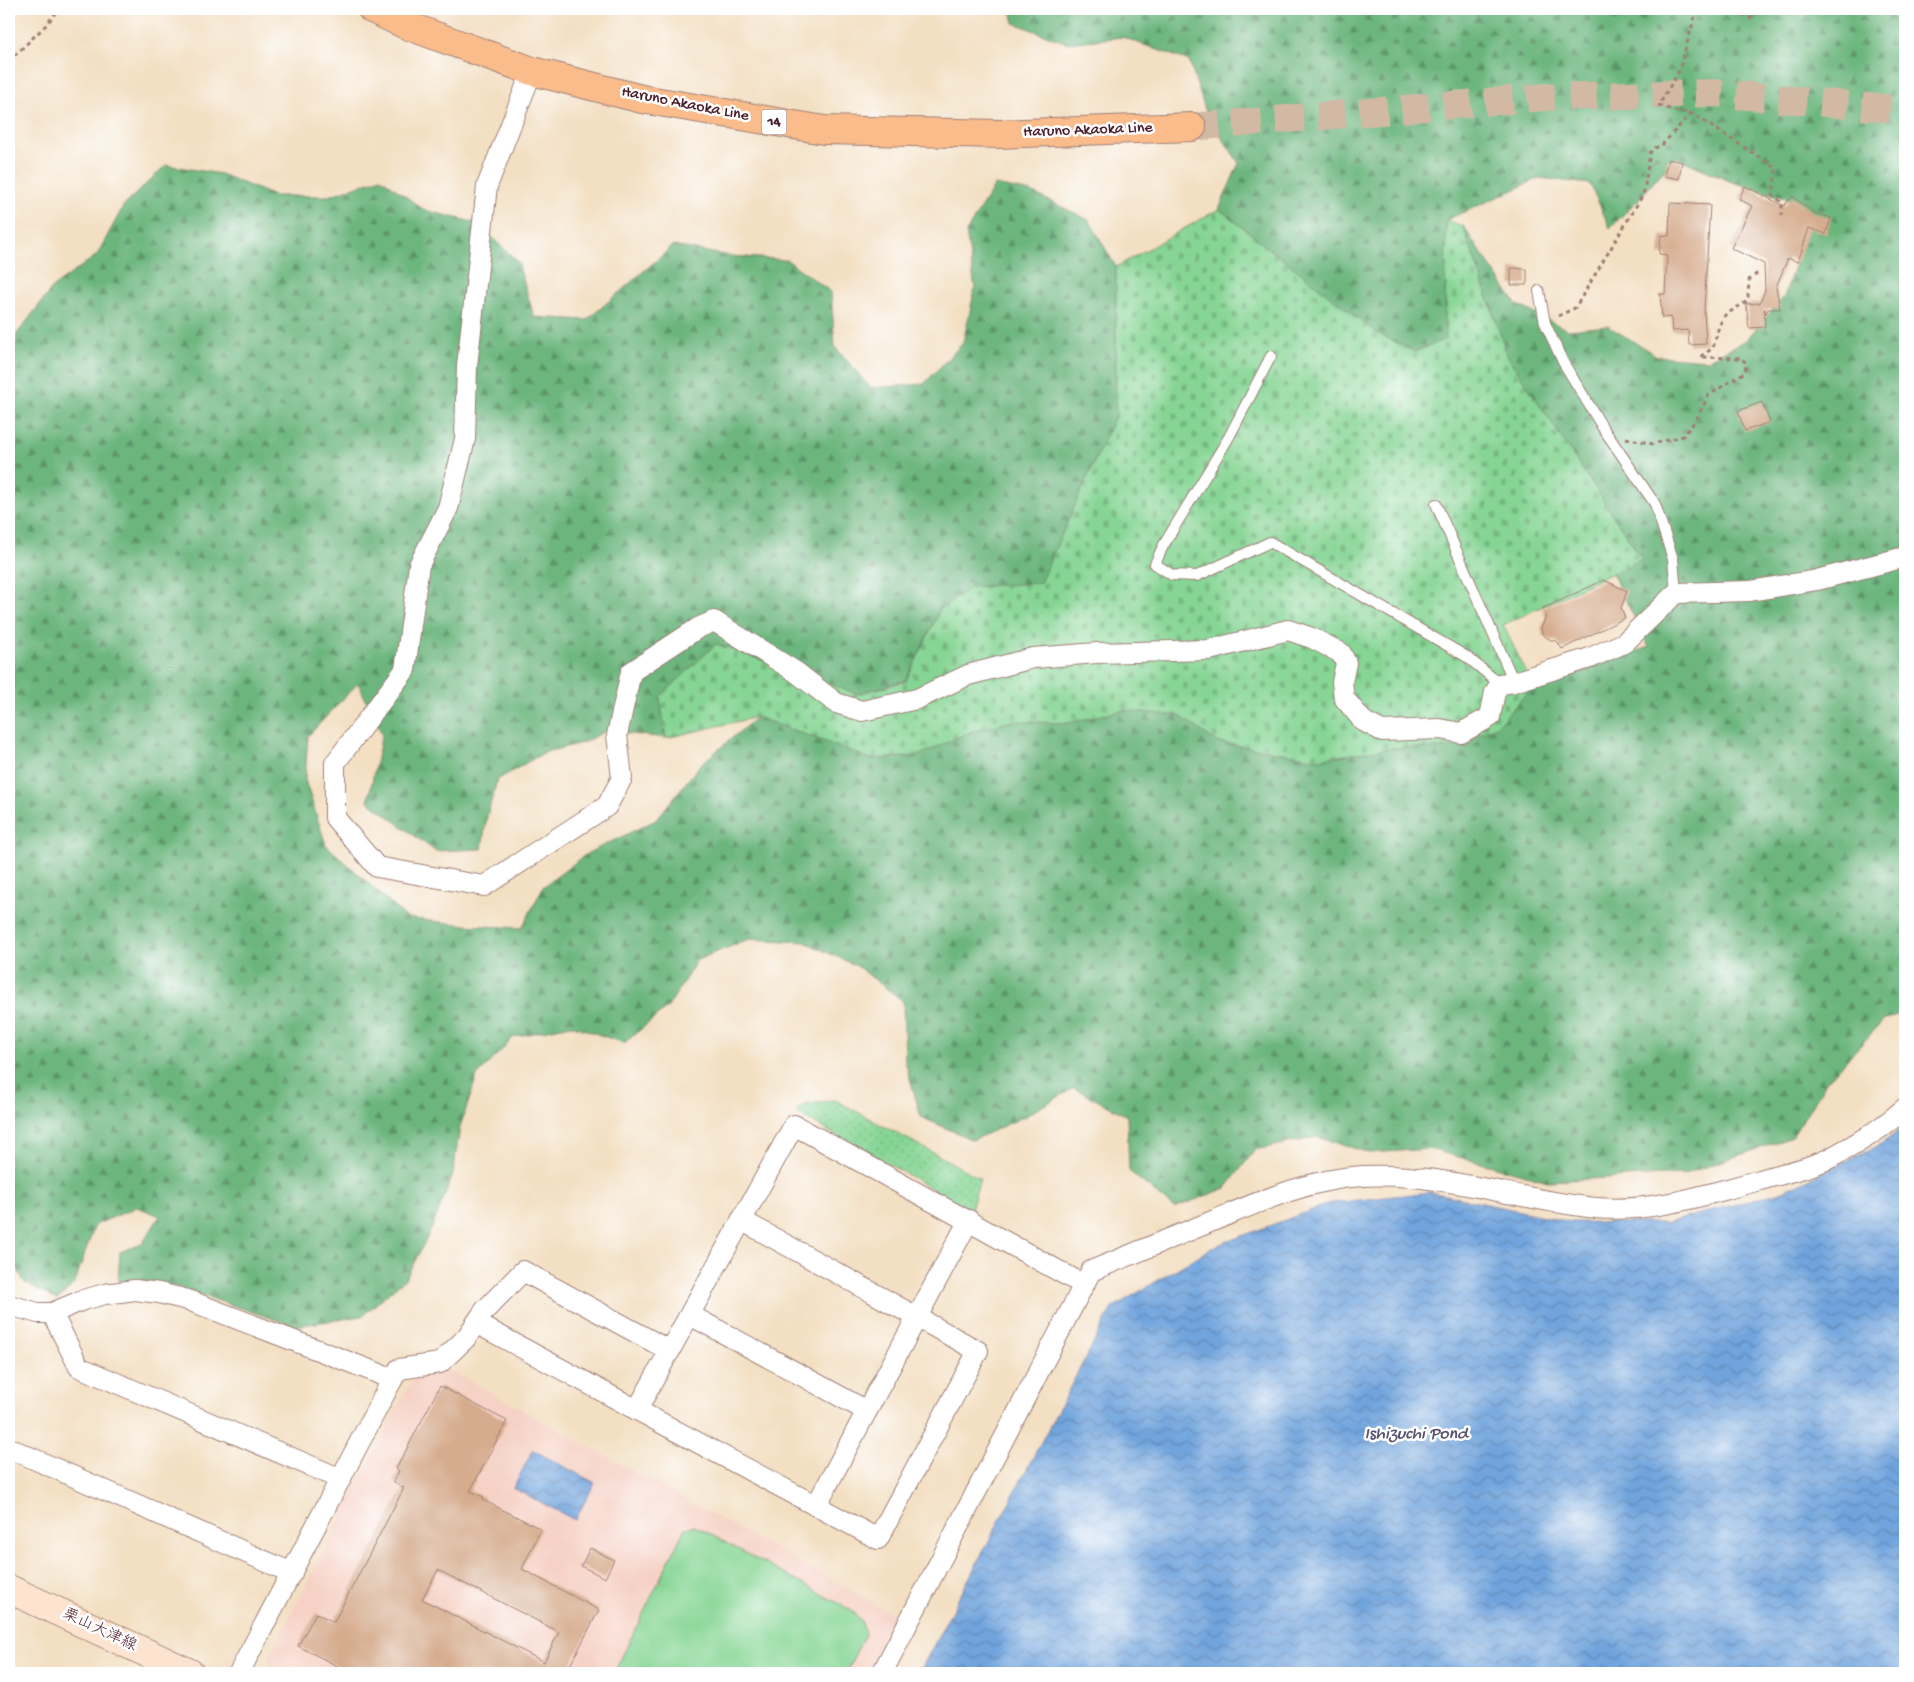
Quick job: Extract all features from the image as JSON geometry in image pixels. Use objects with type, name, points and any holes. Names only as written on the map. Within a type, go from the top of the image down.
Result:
[{"type":"main road","name":"Haruno Akaoka Line","points":[[372,9],[406,25],[532,71],[642,99],[824,130],[999,134],[1192,127]]},
{"type":"main road","name":"栗山大津線","points":[[9,1589],[181,1671]]},
{"type":"street","points":[[532,71],[486,186],[467,366],[465,439],[448,508],[418,565],[405,670],[335,763],[335,818],[377,867],[484,886],[607,806],[622,778],[616,735],[631,672],[698,628],[714,621],[796,672],[836,703],[862,711],[917,699],[968,675],[1033,658],[1097,653],[1209,650],[1288,630],[1312,638],[1341,653],[1346,663],[1342,682],[1344,698],[1363,720],[1382,731],[1440,729],[1461,733],[1490,717],[1495,692],[1507,683],[1590,658],[1624,643],[1676,594],[1750,591],[1817,580],[1905,557]]},
{"type":"street","points":[[882,1673],[1091,1271],[1260,1202],[1325,1182],[1360,1176],[1393,1176],[1450,1182],[1572,1205],[1599,1208],[1633,1207],[1666,1203],[1797,1170],[1828,1159],[1876,1131],[1905,1108]]},
{"type":"street","points":[[637,1410],[794,1125],[1084,1285]]},
{"type":"street","points":[[476,1323],[878,1539],[978,1351],[741,1220]]},
{"type":"street","points":[[816,1506],[969,1220]]},
{"type":"street","points":[[238,1673],[399,1369],[440,1363],[466,1338],[485,1310],[523,1271],[670,1351]]},
{"type":"street","points":[[9,1305],[38,1313],[52,1313],[75,1303],[105,1294],[135,1290],[164,1294],[188,1300],[392,1380]]},
{"type":"street","points":[[52,1313],[79,1367],[341,1480]]},
{"type":"street","points":[[690,1315],[867,1411]]},
{"type":"street","points":[[9,1448],[292,1573]]},
{"type":"lane","points":[[1539,291],[1545,323],[1563,362],[1603,428],[1654,504],[1673,559],[1676,594]]},
{"type":"lane","points":[[1271,356],[1229,436],[1163,546],[1155,564],[1172,575],[1197,576],[1270,542],[1467,657],[1507,683]]},
{"type":"lane","points":[[1436,504],[1507,683]]},
{"type":"path","points":[[9,61],[45,26],[59,9]]},
{"type":"path","points":[[1697,9],[1679,71],[1659,105],[1675,111],[1691,113],[1776,168],[1773,196],[1782,202],[1782,215]]},
{"type":"path","points":[[1736,9],[1747,18],[1754,18],[1756,9]]},
{"type":"path","points":[[1545,323],[1575,308],[1641,198],[1644,191],[1650,153],[1654,148],[1661,146],[1691,113]]},
{"type":"path","points":[[1603,428],[1624,438],[1653,444],[1683,436],[1695,421],[1709,395],[1745,372],[1746,363],[1742,358],[1700,357],[1713,348],[1719,326],[1725,315],[1746,302],[1749,280],[1759,272]]},
{"type":"shaded area","points":[[451,1371],[899,1617],[871,1673],[273,1673],[268,1659],[410,1383],[417,1375]]},
{"type":"green space","points":[[1011,9],[1905,9],[1905,1011],[1883,1021],[1826,1082],[1792,1137],[1685,1174],[1548,1181],[1429,1149],[1370,1153],[1317,1137],[1255,1150],[1226,1188],[1174,1208],[1129,1171],[1127,1116],[1074,1088],[1025,1116],[973,1140],[921,1117],[905,1061],[903,1001],[857,966],[805,942],[749,939],[697,960],[668,1007],[624,1043],[571,1025],[514,1037],[477,1076],[460,1127],[453,1174],[432,1228],[406,1278],[362,1316],[295,1326],[177,1287],[118,1281],[120,1252],[142,1244],[160,1216],[137,1207],[95,1225],[74,1284],[57,1300],[24,1282],[9,1252],[9,389],[17,334],[53,287],[97,255],[124,205],[166,165],[221,174],[274,196],[329,196],[381,178],[424,210],[477,223],[518,262],[534,317],[587,320],[673,246],[730,256],[787,260],[831,292],[835,347],[871,388],[924,384],[963,343],[975,288],[966,232],[995,185],[1031,192],[1089,220],[1116,267],[1116,414],[1040,583],[971,587],[941,608],[906,680],[857,694],[716,644],[660,697],[666,738],[606,731],[582,743],[545,752],[497,780],[487,816],[482,849],[435,851],[368,801],[382,734],[358,683],[308,736],[305,780],[326,845],[407,918],[465,925],[522,928],[543,887],[588,853],[656,820],[700,765],[757,717],[872,759],[917,756],[972,731],[1013,721],[1068,723],[1124,710],[1180,716],[1217,742],[1318,759],[1393,748],[1449,748],[1498,725],[1533,686],[1649,647],[1612,573],[1642,559],[1508,357],[1463,226],[1516,304],[1568,330],[1608,326],[1657,356],[1707,360],[1745,341],[1784,297],[1801,245],[1799,202],[1732,182],[1676,157],[1610,228],[1590,184],[1540,178],[1446,220],[1445,339],[1415,352],[1377,333],[1219,209],[1239,163],[1207,115],[1189,61],[1122,37],[1067,43],[1014,23]]},
{"type":"green space","points":[[1219,209],[1377,333],[1415,352],[1445,339],[1446,220],[1463,226],[1508,357],[1642,559],[1503,625],[1533,686],[1498,725],[1449,748],[1393,748],[1318,759],[1217,742],[1180,716],[1124,710],[1068,723],[1013,721],[972,731],[917,756],[872,759],[757,717],[666,738],[660,697],[716,644],[857,694],[906,681],[941,608],[971,587],[1040,583],[1116,414],[1116,267]]},
{"type":"green space","points":[[835,1100],[980,1178],[971,1210],[796,1113],[801,1106]]},
{"type":"green space","points":[[695,1526],[851,1610],[861,1620],[865,1634],[846,1673],[614,1673],[685,1528]]},
{"type":"water","name":"Ishizuchi Pond","points":[[1905,1126],[1905,1673],[919,1673],[1112,1308],[1215,1246],[1331,1203],[1431,1192],[1571,1222],[1666,1223],[1781,1192],[1880,1145]]},
{"type":"water","points":[[533,1450],[595,1483],[575,1520],[513,1488]]},
{"type":"building","points":[[1668,159],[1682,162],[1679,179],[1664,176]]},
{"type":"building","points":[[1745,186],[1784,206],[1792,196],[1813,212],[1831,218],[1826,234],[1809,228],[1798,262],[1788,258],[1776,287],[1780,309],[1768,309],[1766,314],[1764,309],[1765,327],[1749,328],[1746,304],[1760,303],[1765,290],[1764,264],[1731,248],[1752,206],[1739,199]]},
{"type":"building","points":[[1670,203],[1710,205],[1704,311],[1706,344],[1689,345],[1688,330],[1672,331],[1671,317],[1662,318],[1660,294],[1665,294],[1667,255],[1659,254],[1661,235],[1669,236]]},
{"type":"building","points":[[1511,268],[1527,269],[1527,285],[1511,285]]},
{"type":"building","points":[[1762,402],[1770,422],[1745,431],[1738,411]]},
{"type":"building","points":[[1604,580],[1627,591],[1621,608],[1625,618],[1562,649],[1557,641],[1543,635],[1541,629],[1546,616],[1542,609]]},
{"type":"building","points":[[440,1386],[507,1421],[470,1491],[484,1497],[483,1500],[541,1529],[522,1569],[599,1610],[566,1673],[351,1673],[298,1646],[316,1613],[334,1622],[404,1488],[393,1482],[399,1471],[396,1469]],"holes":[[[438,1570],[559,1632],[544,1662],[422,1599]]]},
{"type":"building","points":[[590,1548],[614,1560],[605,1578],[581,1566]]},
{"type":"tunnel","points":[[1192,127],[1546,97],[1714,93],[1905,110]]}]
